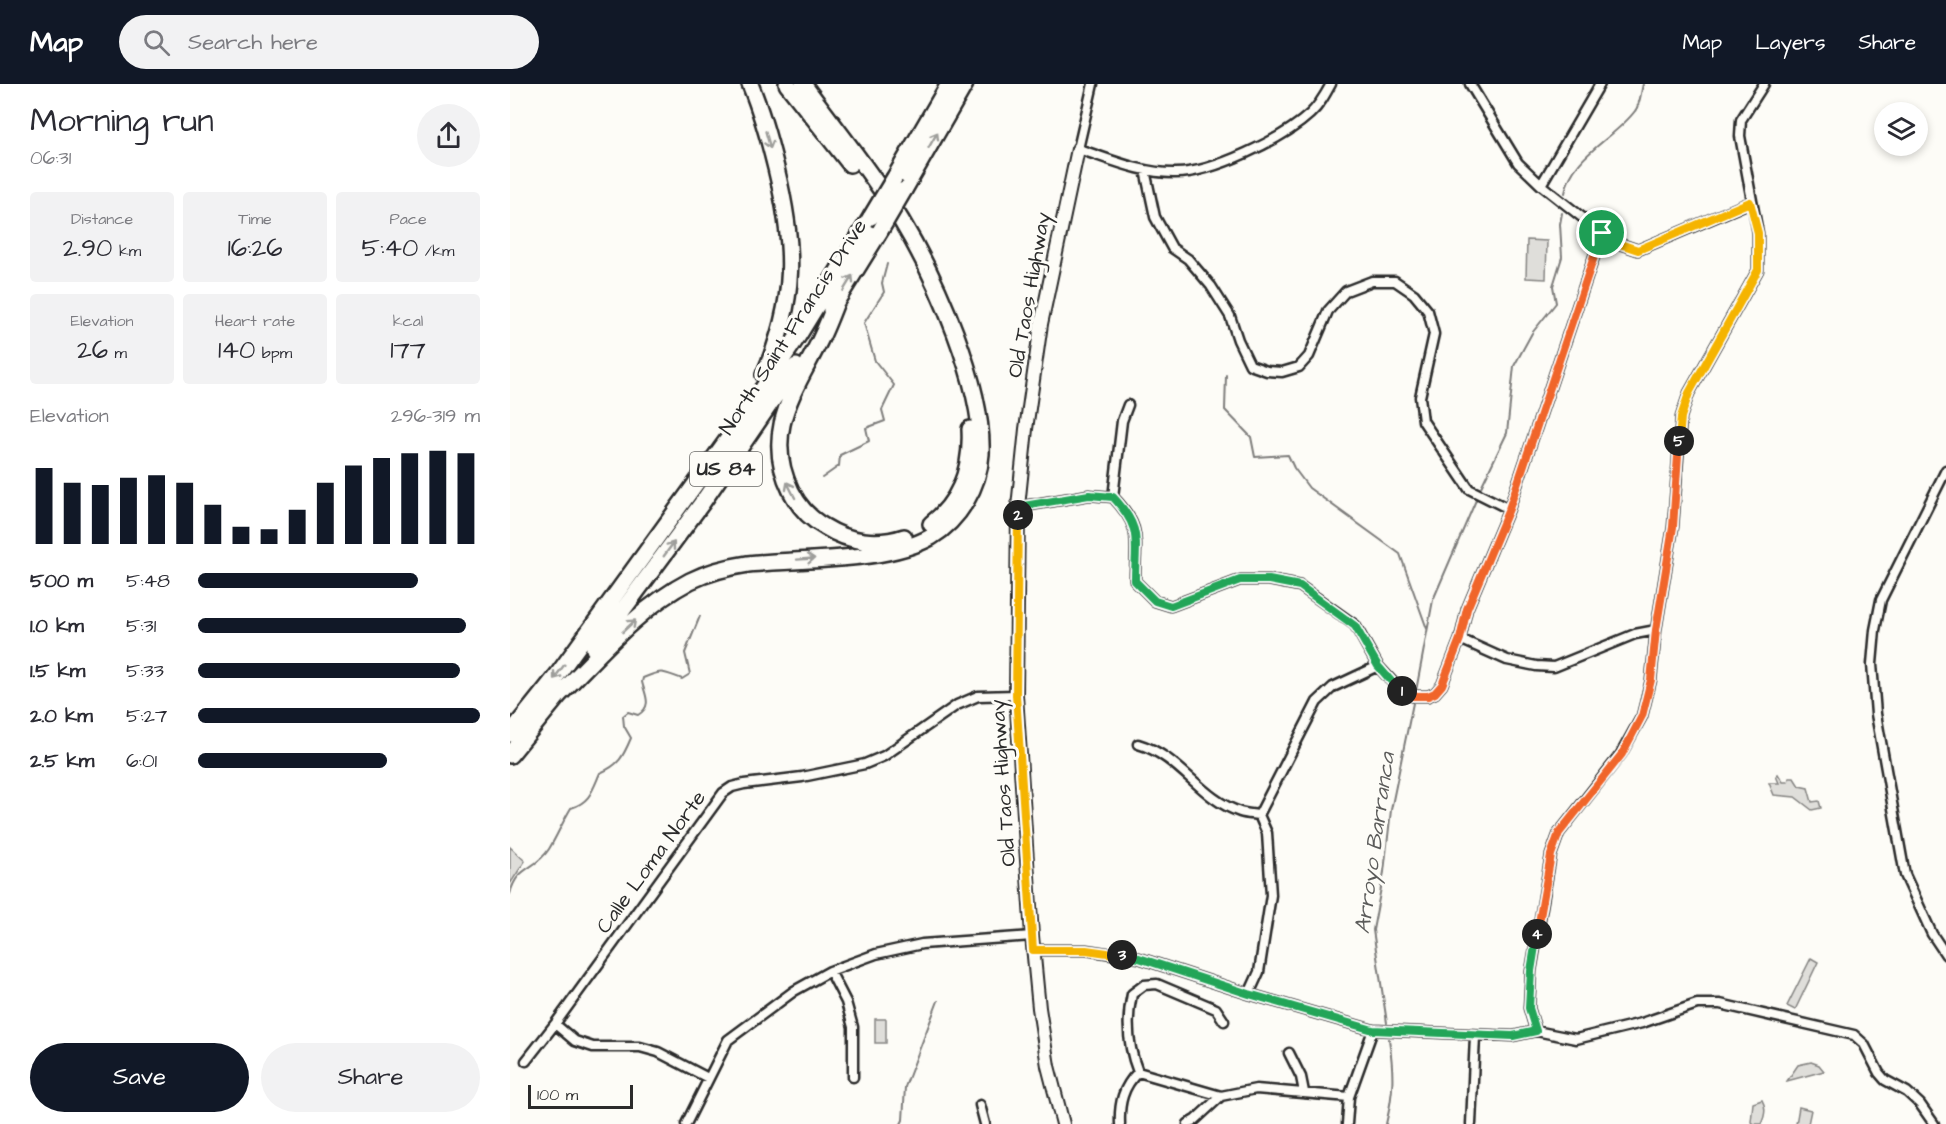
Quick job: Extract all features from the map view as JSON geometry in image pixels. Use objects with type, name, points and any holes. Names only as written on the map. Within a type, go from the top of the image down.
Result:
[{"type":"highway","points":[[741,421],[774,352],[787,306],[791,258],[787,212],[772,153],[750,84]]},
{"type":"highway","points":[[787,84],[872,192],[914,261],[937,312],[961,384],[970,425],[971,443],[967,473],[958,494],[939,518],[915,534],[886,542],[860,541],[834,533],[821,525],[794,497],[783,469],[780,435],[785,410],[836,302]]},
{"type":"highway","points":[[558,696],[639,617],[673,591],[692,580],[748,564],[884,553],[917,544],[933,536],[954,517],[963,506],[976,479],[981,445],[975,401],[956,338],[926,264],[876,183],[803,84]]},
{"type":"highway","name":"North Saint Francis Drive","points":[[510,734],[558,674],[741,421],[792,345],[949,84]]},
{"type":"highway","name":"North Saint Francis Drive","points":[[510,755],[558,696],[702,503],[781,388],[880,231],[965,84]]},
{"type":"street","name":"Old Taos Highway","points":[[1063,1124],[1048,1066],[1033,950],[1016,695],[1018,507],[1041,324],[1093,84]]},
{"type":"street","points":[[1078,149],[1145,170],[1177,173],[1209,168],[1239,156],[1296,126],[1311,114],[1324,98],[1331,84]]},
{"type":"street","points":[[1470,84],[1518,163],[1541,185],[1602,233],[1620,244],[1638,250],[1750,202]]},
{"type":"street","points":[[1541,185],[1600,84]]},
{"type":"street","points":[[1536,1031],[1529,1008],[1531,971],[1551,855],[1559,833],[1622,754],[1642,716],[1651,680],[1656,630],[1673,527],[1681,417],[1689,393],[1758,270],[1758,233],[1750,202],[1740,136],[1741,120],[1764,84]]},
{"type":"street","points":[[1145,170],[1155,217],[1172,248],[1188,260],[1211,286],[1230,316],[1238,340],[1250,364],[1267,371],[1282,372],[1299,367],[1309,356],[1328,311],[1347,291],[1372,281],[1395,281],[1413,294],[1428,311],[1434,334],[1420,397],[1423,421],[1469,489],[1509,509]]},
{"type":"street","points":[[1018,507],[1089,495],[1113,497],[1128,513],[1136,530],[1135,581],[1155,601],[1171,606],[1240,580],[1269,580],[1300,586],[1355,626],[1378,666],[1398,689],[1412,696],[1428,696],[1435,693],[1442,685],[1460,639],[1467,609],[1509,509],[1602,233]]},
{"type":"street","points":[[1113,497],[1122,421],[1128,405]]},
{"type":"street","points":[[1946,470],[1881,600],[1872,664],[1876,714],[1905,875],[1932,934],[1946,955]]},
{"type":"street","points":[[1460,639],[1507,660],[1554,667],[1635,634],[1656,630]]},
{"type":"street","points":[[1259,815],[1317,702],[1333,687],[1378,666]]},
{"type":"street","name":"Calle Loma Norte","points":[[526,1061],[723,793],[732,787],[744,784],[802,777],[865,764],[891,752],[957,705],[978,696],[1016,695]]},
{"type":"street","points":[[1138,744],[1154,748],[1172,760],[1218,801],[1240,813],[1259,815]]},
{"type":"street","points":[[1249,994],[1259,972],[1271,895],[1267,833],[1259,815]]},
{"type":"street","points":[[686,1124],[728,1040],[794,991],[830,971],[876,954],[922,944],[1032,936]]},
{"type":"street","points":[[1033,950],[1086,950],[1139,958],[1249,994],[1373,1030],[1475,1036],[1513,1036],[1536,1031],[1576,1039],[1642,1023],[1697,1004],[1720,1004],[1854,1035],[1864,1044],[1879,1074],[1885,1080],[1907,1092],[1920,1104],[1934,1124]]},
{"type":"street","points":[[830,971],[846,1002],[853,1027],[853,1077]]},
{"type":"street","points":[[1138,1072],[1132,1057],[1129,1039],[1129,1010],[1132,994],[1144,986],[1157,984],[1203,1002],[1216,1009],[1224,1021]]},
{"type":"street","points":[[555,1024],[575,1041],[593,1047],[640,1047],[658,1052],[708,1078]]},
{"type":"street","points":[[1347,1124],[1349,1096],[1373,1030]]},
{"type":"street","points":[[1471,1124],[1475,1036]]},
{"type":"street","points":[[1289,1053],[1301,1077],[1304,1092]]},
{"type":"street","points":[[1138,1072],[1221,1096],[1256,1089],[1349,1096]]},
{"type":"street","points":[[1120,1124],[1120,1099],[1128,1082],[1138,1072]]},
{"type":"street","points":[[1188,1124],[1196,1120],[1221,1096]]},
{"type":"street","points":[[980,1105],[985,1124]]},
{"type":"shaded area","points":[[1527,240],[1547,241],[1546,279],[1526,278]]},
{"type":"shaded area","points":[[1778,774],[1783,782],[1794,778],[1799,786],[1808,788],[1812,802],[1819,801],[1821,808],[1812,810],[1795,797],[1774,795],[1769,783],[1779,783],[1776,776]]},
{"type":"shaded area","points":[[510,847],[525,861],[510,884]]},
{"type":"shaded area","points":[[1811,958],[1818,962],[1795,1010],[1787,1006]]},
{"type":"shaded area","points":[[875,1019],[886,1019],[886,1043],[875,1043]]},
{"type":"shaded area","points":[[1811,1062],[1819,1065],[1824,1071],[1787,1081],[1798,1065]]},
{"type":"shaded area","points":[[1762,1100],[1765,1109],[1764,1118],[1761,1124],[1753,1124],[1751,1122],[1753,1103]]},
{"type":"shaded area","points":[[1799,1107],[1811,1110],[1808,1124],[1796,1124]]},
{"type":"waterway","name":"Arroyo Barranca","points":[[1565,193],[1569,180],[1584,158],[1635,111],[1643,84]]},
{"type":"waterway","name":"Arroyo Barranca","points":[[1481,487],[1507,433],[1514,366],[1532,333],[1556,303],[1553,286],[1562,257],[1560,224],[1562,213]]},
{"type":"waterway","points":[[822,478],[839,466],[840,455],[869,441],[866,428],[885,421],[882,410],[894,385],[875,361],[864,323],[884,292],[882,283],[887,264]]},
{"type":"waterway","points":[[1226,375],[1225,410],[1251,437],[1255,457],[1288,455],[1294,468],[1309,488],[1400,554],[1427,629]]},
{"type":"waterway","name":"Arroyo Barranca","points":[[1416,691],[1433,600],[1476,500]]},
{"type":"waterway","points":[[510,894],[517,878],[544,856],[549,849],[571,808],[586,799],[600,773],[612,767],[623,755],[631,738],[624,726],[623,716],[628,712],[638,715],[643,712],[647,704],[643,678],[663,672],[682,679],[690,674],[685,653],[700,616]]},
{"type":"waterway","name":"Arroyo Barranca","points":[[1387,1023],[1373,930],[1384,872],[1391,810],[1413,703]]},
{"type":"waterway","points":[[901,1124],[905,1087],[938,1001]]},
{"type":"waterway","name":"Arroyo Barranca","points":[[1386,1124],[1391,1102],[1392,1082],[1389,1039]]},
{"type":"route","points":[[1750,202],[1758,233],[1758,270],[1689,393],[1681,417],[1673,527],[1656,630],[1651,680],[1642,716],[1622,754],[1559,833],[1551,855],[1531,971],[1529,1008],[1536,1031],[1513,1036],[1475,1036],[1373,1030],[1249,994],[1139,958],[1086,950],[1033,950],[1016,695],[1018,507],[1089,495],[1113,497],[1128,513],[1136,530],[1135,581],[1155,601],[1171,606],[1240,580],[1269,580],[1300,586],[1355,626],[1378,666],[1398,689],[1412,696],[1428,696],[1435,693],[1442,685],[1460,639],[1467,609],[1509,509],[1602,233],[1620,244],[1638,250],[1750,202]]}]
